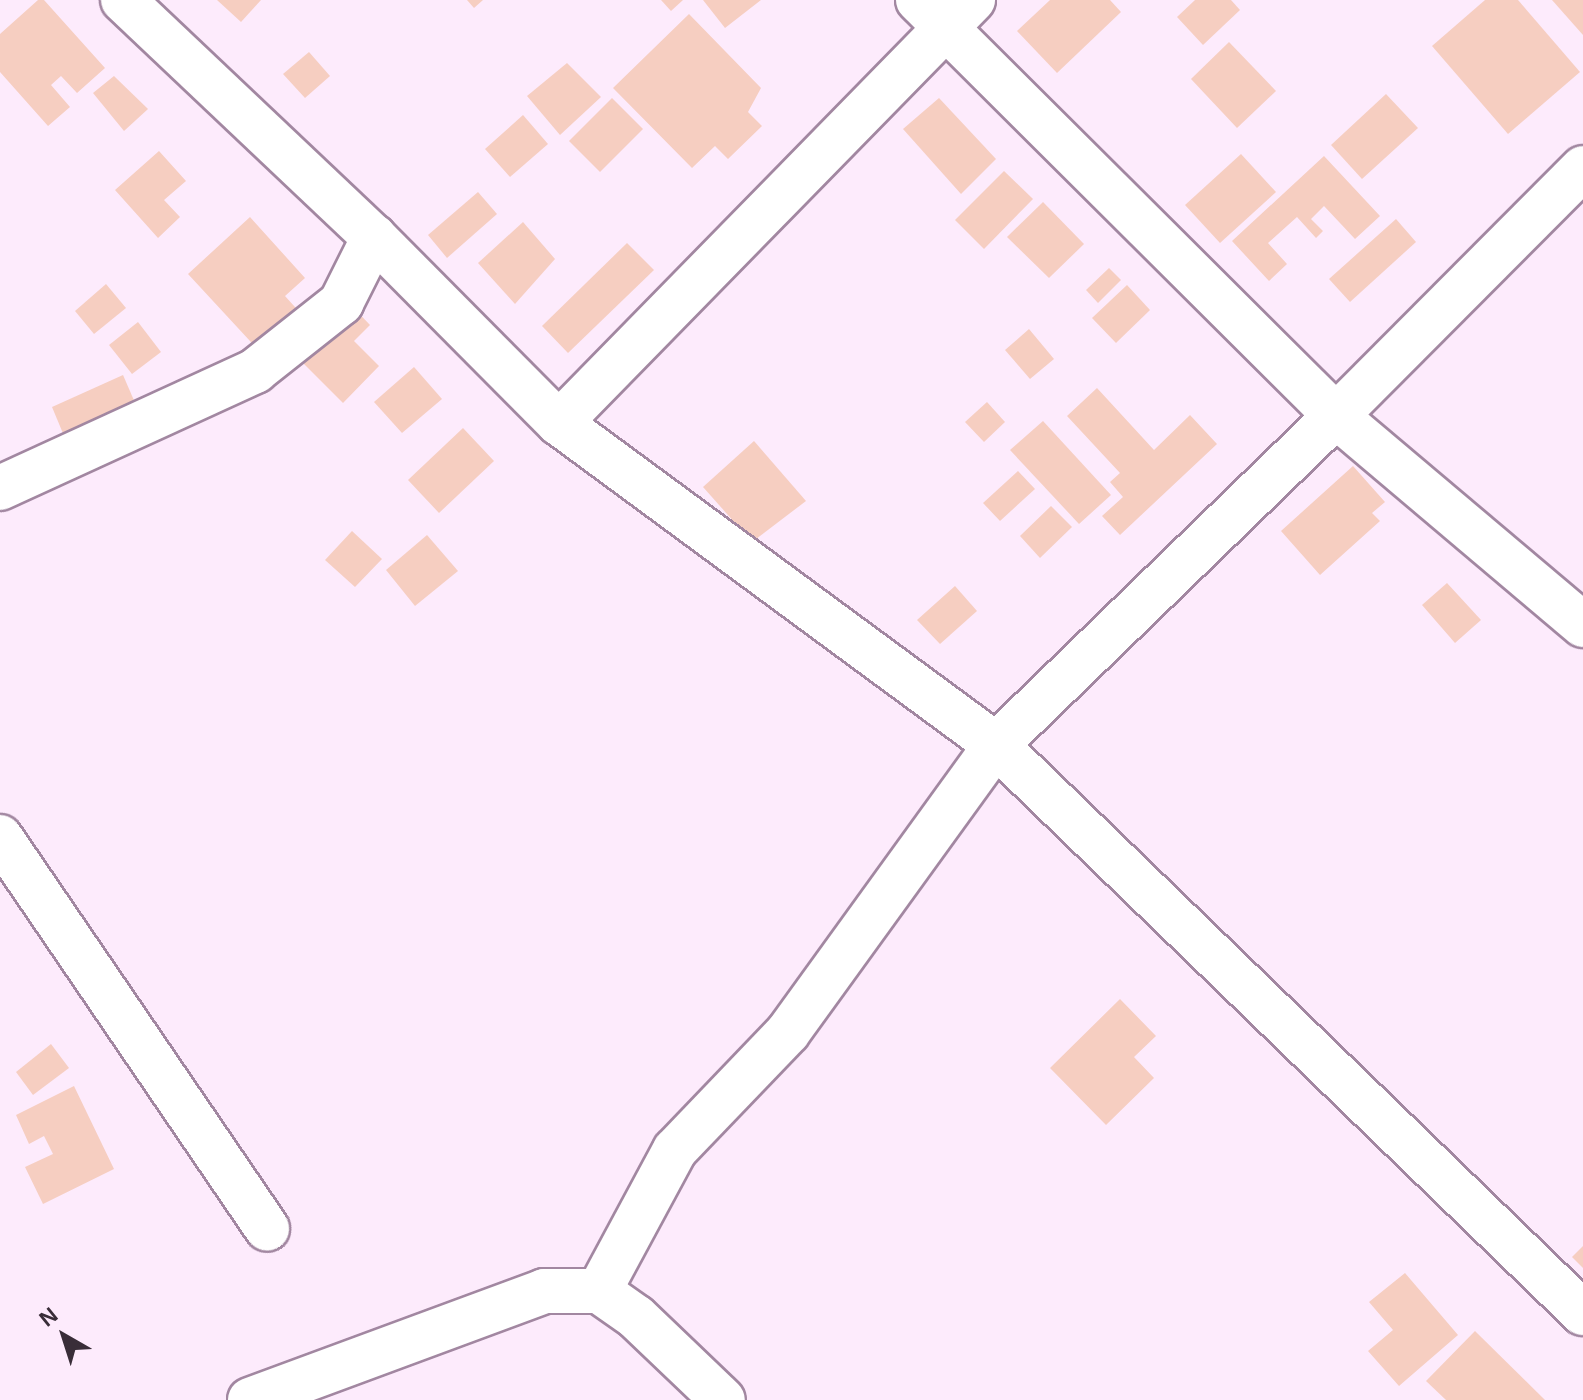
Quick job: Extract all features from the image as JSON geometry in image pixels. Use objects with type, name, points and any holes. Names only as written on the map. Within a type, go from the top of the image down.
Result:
[{"type":"street","points":[[123,0],[374,237],[559,423],[996,745],[1583,1313]]},
{"type":"street","points":[[559,423],[945,9],[1336,416],[1583,625]]},
{"type":"street","points":[[599,1291],[675,1150],[788,1032],[996,745],[1336,416],[1583,168]]},
{"type":"street","points":[[0,488],[255,371],[341,303],[374,237]]},
{"type":"street","points":[[0,837],[267,1229]]},
{"type":"street","points":[[250,1400],[544,1291],[599,1291],[636,1317],[723,1400]]},
{"type":"building","points":[[38,0],[44,0],[105,68],[77,93],[61,76],[51,85],[70,107],[48,126],[0,72],[0,34]]},
{"type":"building","points":[[217,0],[261,0],[241,22]]},
{"type":"building","points":[[467,0],[483,0],[474,8]]},
{"type":"building","points":[[661,0],[683,0],[671,11]]},
{"type":"building","points":[[703,0],[761,0],[725,28]]},
{"type":"building","points":[[1050,0],[1110,0],[1121,12],[1057,73],[1017,31]]},
{"type":"building","points":[[1195,0],[1231,0],[1240,10],[1203,45],[1177,17]]},
{"type":"building","points":[[1485,0],[1518,0],[1580,72],[1508,134],[1432,46]]},
{"type":"building","points":[[1552,0],[1583,0],[1583,35]]},
{"type":"building","points":[[689,14],[761,88],[748,112],[762,126],[728,159],[715,146],[692,168],[613,88]]},
{"type":"building","points":[[1229,42],[1276,91],[1237,128],[1191,79]]},
{"type":"building","points":[[309,52],[330,76],[305,98],[283,74]]},
{"type":"building","points":[[567,63],[601,97],[560,135],[527,96]]},
{"type":"building","points":[[114,76],[148,109],[124,131],[93,93]]},
{"type":"building","points":[[1386,94],[1418,128],[1362,179],[1331,145]]},
{"type":"building","points":[[612,98],[643,129],[600,172],[569,141]]},
{"type":"building","points":[[939,98],[996,159],[961,194],[903,129]]},
{"type":"building","points":[[523,115],[548,144],[510,177],[485,149]]},
{"type":"building","points":[[159,151],[186,181],[164,200],[180,217],[158,238],[115,190]]},
{"type":"building","points":[[1241,154],[1276,192],[1220,243],[1185,205]]},
{"type":"building","points":[[1324,156],[1380,216],[1355,239],[1324,206],[1311,219],[1323,231],[1316,238],[1297,217],[1268,243],[1287,264],[1269,281],[1232,241]]},
{"type":"building","points":[[1004,171],[1033,199],[984,249],[955,220]]},
{"type":"building","points":[[478,192],[497,214],[447,258],[428,235]]},
{"type":"building","points":[[1043,202],[1084,244],[1049,278],[1007,237]]},
{"type":"building","points":[[250,217],[305,278],[285,296],[304,317],[263,355],[188,274]]},
{"type":"building","points":[[1396,219],[1416,242],[1350,302],[1329,279]]},
{"type":"building","points":[[523,222],[555,259],[515,304],[478,263]]},
{"type":"building","points":[[627,243],[654,270],[568,353],[542,326]]},
{"type":"building","points":[[1109,268],[1121,280],[1098,303],[1086,290]]},
{"type":"building","points":[[106,284],[126,308],[94,334],[75,311]]},
{"type":"building","points":[[1127,285],[1150,310],[1116,343],[1092,318]]},
{"type":"building","points":[[349,303],[370,325],[354,341],[379,366],[343,403],[296,356]]},
{"type":"building","points":[[138,322],[161,352],[132,374],[109,345]]},
{"type":"building","points":[[1029,329],[1054,359],[1030,379],[1005,350]]},
{"type":"building","points":[[414,367],[442,399],[402,433],[374,402]]},
{"type":"building","points":[[123,375],[139,412],[67,443],[52,407]]},
{"type":"building","points":[[1097,388],[1154,450],[1190,415],[1217,444],[1120,535],[1102,516],[1123,497],[1110,482],[1120,473],[1067,416]]},
{"type":"building","points":[[987,402],[1005,422],[984,442],[965,422]]},
{"type":"building","points":[[1043,421],[1111,495],[1079,524],[1010,450]]},
{"type":"building","points":[[463,428],[494,461],[439,513],[408,480]]},
{"type":"building","points":[[754,441],[806,501],[752,542],[703,487]]},
{"type":"building","points":[[1353,466],[1385,502],[1372,513],[1380,521],[1320,575],[1281,531]]},
{"type":"building","points":[[1018,471],[1035,489],[1000,521],[983,503]]},
{"type":"building","points":[[1051,506],[1072,527],[1040,558],[1020,536]]},
{"type":"building","points":[[352,531],[382,559],[355,587],[325,560]]},
{"type":"building","points":[[427,535],[458,571],[415,606],[386,570]]},
{"type":"building","points":[[1447,583],[1481,620],[1455,643],[1422,605]]},
{"type":"building","points":[[955,586],[977,611],[940,644],[917,620]]},
{"type":"building","points":[[1120,999],[1156,1036],[1134,1057],[1154,1078],[1106,1125],[1050,1068]]},
{"type":"building","points":[[51,1044],[69,1068],[33,1095],[16,1072]]},
{"type":"building","points":[[74,1086],[114,1169],[43,1204],[25,1167],[53,1154],[44,1136],[29,1144],[16,1115]]},
{"type":"building","points":[[1583,1246],[1583,1268],[1572,1257]]},
{"type":"building","points":[[1405,1273],[1458,1335],[1399,1386],[1368,1351],[1393,1330],[1369,1302]]},
{"type":"building","points":[[1475,1331],[1545,1400],[1446,1400],[1426,1381]]}]
